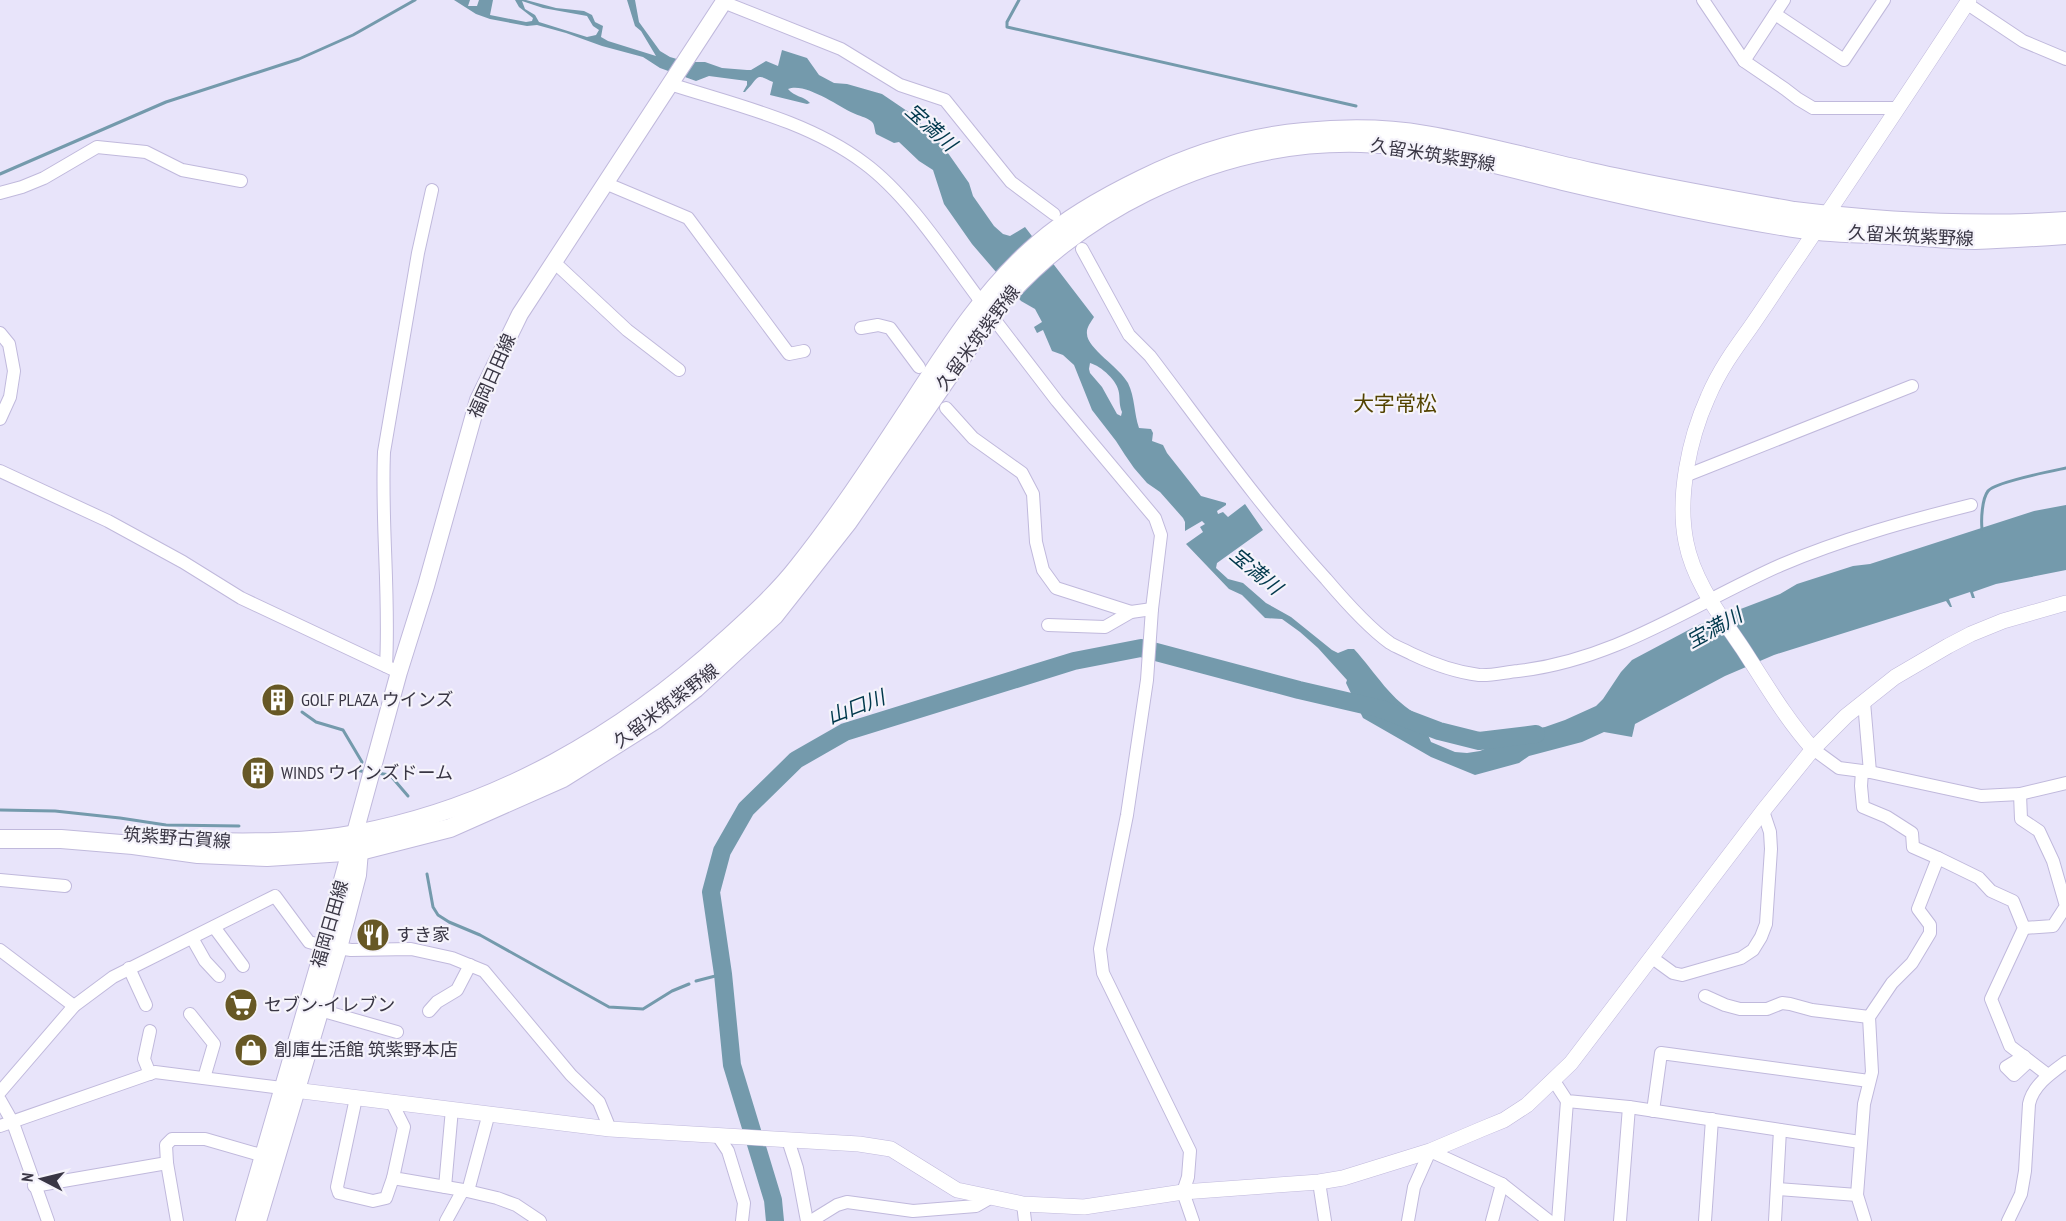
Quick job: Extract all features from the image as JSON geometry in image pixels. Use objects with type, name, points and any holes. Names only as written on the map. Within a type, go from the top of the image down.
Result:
[{"type":"main road","name":"福岡日田線","points":[[258,1221],[289,1089],[331,947],[358,875],[355,846],[392,669],[426,586],[478,400],[520,314],[722,3]]},
{"type":"main road","name":"久留米筑紫野線","points":[[355,846],[513,783],[595,742],[688,675],[763,606],[795,571],[854,491],[950,346],[1040,252],[1081,213],[1120,190],[1191,157],[1241,142],[1301,132],[1364,130],[1424,134],[1594,173],[1794,212],[1972,222],[2066,221]]},
{"type":"main road","name":"久留米筑紫野線","points":[[1040,252],[1124,202],[1195,170],[1243,155],[1301,146],[1362,143],[1425,150],[1679,208],[1815,231],[1972,240],[2066,235]]},
{"type":"main road","name":"筑紫野古賀線","points":[[0,826],[46,827],[206,842],[278,841],[355,846]]},
{"type":"main road","name":"筑紫野古賀線","points":[[0,839],[61,839],[134,845],[198,854],[267,857],[355,846]]},
{"type":"main road","name":"福岡日田線","points":[[244,1221],[264,1156],[320,1010],[331,947]]},
{"type":"street","points":[[1704,0],[1744,61],[1813,108],[1897,108]]},
{"type":"street","points":[[1744,61],[1784,0]]},
{"type":"street","points":[[1775,14],[1844,60],[1884,0]]},
{"type":"street","points":[[2066,58],[2023,41],[1967,2],[1750,328],[1725,361],[1695,430],[1685,476],[1684,520],[1686,542],[1695,573],[1713,604],[1802,736],[1814,749],[1839,768],[1866,771],[1981,796],[2020,794],[2066,783]]},
{"type":"street","points":[[722,3],[841,49],[900,86],[945,100],[1011,182],[1054,214]]},
{"type":"street","points":[[672,81],[798,126],[835,143],[866,164],[907,204],[989,305],[1057,401],[1155,518],[1161,535],[1147,680],[1127,815],[1100,949],[1103,973],[1190,1151],[1188,1177],[1183,1192],[1193,1221]]},
{"type":"street","points":[[0,193],[22,188],[44,178],[98,147],[146,152],[182,170],[241,181]]},
{"type":"street","points":[[605,183],[688,218],[789,354],[804,351]]},
{"type":"street","points":[[392,669],[388,624],[384,452],[420,245],[432,190]]},
{"type":"street","points":[[1082,249],[1130,335],[1149,356],[1296,546],[1348,604],[1390,643],[1427,662],[1454,670],[1481,675],[1536,669],[1568,662],[1614,647],[1690,612],[1713,604],[1783,564],[1866,535],[1971,505]]},
{"type":"street","points":[[554,262],[627,330],[679,370]]},
{"type":"street","points":[[861,328],[878,325],[890,328],[919,367]]},
{"type":"street","points":[[0,333],[9,344],[14,371],[10,397],[0,419]]},
{"type":"street","points":[[1685,476],[1912,386]]},
{"type":"street","points":[[946,408],[973,438],[1022,473],[1034,494],[1036,542],[1043,570],[1056,588],[1131,612],[1152,611]]},
{"type":"street","points":[[0,471],[108,521],[183,562],[241,598],[392,669]]},
{"type":"street","points":[[0,1126],[155,1072],[609,1129],[860,1144],[891,1149],[957,1190],[1023,1204],[1084,1207],[1183,1192],[1319,1182],[1343,1178],[1430,1151],[1504,1120],[1527,1105],[1554,1081],[1589,1042],[1763,811],[1814,749],[1864,702],[1918,662],[1971,634],[2003,621],[2066,603]]},
{"type":"street","points":[[1048,625],[1105,627],[1131,612]]},
{"type":"street","points":[[1864,702],[1866,771],[1861,786],[1863,807],[1887,817],[1912,833],[1913,847],[1979,878],[1991,891],[2013,901],[2024,928],[1990,999],[2010,1046],[2048,1075]]},
{"type":"street","points":[[2020,794],[2021,819],[2039,831],[2053,861],[2066,906],[2053,926],[2024,928]]},
{"type":"street","points":[[1652,957],[1673,973],[1683,975],[1741,958],[1753,950],[1767,924],[1771,849],[1770,832],[1763,811]]},
{"type":"street","points":[[1865,1221],[1857,1195],[1860,1142],[1872,1072],[1869,1017],[1892,982],[1912,963],[1930,933],[1930,926],[1918,909],[1938,858]]},
{"type":"street","points":[[0,880],[65,886]]},
{"type":"street","points":[[0,1092],[74,1006],[113,977],[275,896],[309,942],[351,950],[411,948],[452,958],[483,971],[571,1075],[599,1102],[609,1129]]},
{"type":"street","points":[[214,927],[243,966]]},
{"type":"street","points":[[192,938],[206,961],[219,976]]},
{"type":"street","points":[[0,950],[74,1006]]},
{"type":"street","points":[[429,1011],[437,1002],[457,990],[470,965]]},
{"type":"street","points":[[129,968],[146,1005]]},
{"type":"street","points":[[1705,996],[1740,1009],[1767,1009],[1782,1003],[1812,1010],[1869,1017]]},
{"type":"street","points":[[320,1010],[397,1032]]},
{"type":"street","points":[[190,1014],[214,1044],[204,1078]]},
{"type":"street","points":[[150,1031],[144,1059],[150,1074]]},
{"type":"street","points":[[1653,1111],[1660,1053],[1869,1081]]},
{"type":"street","points":[[2008,1221],[2022,1194],[2031,1094],[2048,1075],[2066,1062]]},
{"type":"street","points":[[1554,1081],[1567,1101],[1558,1221]]},
{"type":"street","points":[[356,1098],[337,1187],[339,1193],[373,1201],[386,1198],[393,1178],[404,1127],[391,1101]]},
{"type":"street","points":[[0,1100],[13,1122],[48,1221]]},
{"type":"street","points":[[1567,1101],[1629,1107],[1860,1142]]},
{"type":"street","points":[[1620,1221],[1629,1107]]},
{"type":"street","points":[[445,1187],[452,1109]]},
{"type":"street","points":[[446,1221],[466,1190],[489,1113]]},
{"type":"street","points":[[1705,1221],[1712,1119]]},
{"type":"street","points":[[1775,1221],[1780,1130]]},
{"type":"street","points":[[721,1137],[728,1151],[744,1203],[742,1221]]},
{"type":"street","points":[[177,1221],[167,1163],[166,1145],[172,1139],[205,1139],[264,1156]]},
{"type":"street","points":[[783,1140],[797,1168],[809,1221],[847,1202],[913,1211],[976,1206],[990,1198]]},
{"type":"street","points":[[1430,1151],[1502,1184],[1549,1221]]},
{"type":"street","points":[[1408,1221],[1414,1186],[1430,1151]]},
{"type":"street","points":[[34,1186],[167,1163]]},
{"type":"street","points":[[393,1178],[466,1190],[516,1205],[540,1221]]},
{"type":"street","points":[[1319,1182],[1325,1221]]},
{"type":"street","points":[[1492,1221],[1502,1184]]},
{"type":"street","points":[[1777,1189],[1857,1195]]},
{"type":"street","points":[[1023,1204],[1025,1221]]},
{"type":"water","name":"宝満川","points":[[454,0],[470,0],[468,6],[477,6],[479,0],[493,0],[490,15],[526,22],[532,21],[533,18],[519,7],[515,0],[526,0],[556,8],[584,11],[592,15],[595,22],[603,26],[601,37],[656,56],[641,31],[635,26],[627,0],[635,0],[639,22],[660,51],[670,57],[687,62],[705,62],[722,68],[751,70],[766,61],[778,66],[782,50],[807,58],[819,75],[834,83],[847,84],[882,94],[910,113],[943,146],[969,183],[973,196],[994,226],[1003,234],[1010,236],[1025,227],[1094,317],[1087,330],[1088,340],[1128,383],[1139,428],[1151,429],[1152,441],[1163,445],[1201,496],[1226,503],[1217,511],[1218,514],[1223,512],[1228,517],[1245,504],[1263,530],[1217,563],[1216,568],[1228,579],[1243,583],[1266,603],[1291,617],[1332,650],[1338,653],[1354,649],[1392,695],[1420,716],[1431,742],[1455,752],[1480,751],[1528,730],[1565,720],[1596,706],[1632,660],[1696,626],[1780,594],[1797,584],[1853,566],[1870,564],[2034,511],[2066,505],[2066,570],[1996,584],[1973,592],[1975,598],[1972,598],[1970,592],[1949,599],[1952,607],[1946,601],[1774,655],[1725,676],[1635,724],[1632,737],[1604,732],[1582,742],[1529,756],[1519,763],[1475,775],[1431,757],[1363,718],[1346,683],[1347,680],[1318,648],[1282,619],[1265,618],[1242,595],[1229,589],[1186,544],[1203,532],[1200,527],[1205,524],[1202,521],[1185,531],[1183,518],[1134,468],[1092,410],[1074,365],[1063,355],[1052,351],[1043,330],[1037,333],[1034,327],[1042,322],[1035,309],[1021,301],[972,244],[944,204],[933,170],[919,161],[899,142],[894,143],[876,134],[869,120],[803,89],[788,89],[810,103],[770,95],[773,82],[761,77],[743,92],[747,81],[709,76],[696,81],[660,68],[643,57],[566,33],[537,25],[527,26],[490,19],[476,14]],"holes":[[[522,1],[543,8],[587,16],[593,26],[599,30],[596,35],[587,37],[539,22],[535,15],[525,9]],[[1090,363],[1104,371],[1116,384],[1121,416],[1117,414],[1102,387],[1090,373]]]},
{"type":"waterway","points":[[0,174],[166,102],[299,59],[353,35],[415,0]]},
{"type":"waterway","points":[[1019,0],[1007,22],[1007,27],[1356,106]]},
{"type":"waterway","points":[[1982,529],[1983,504],[1988,491],[2012,481],[2066,468]]},
{"type":"waterway","name":"山口川","points":[[775,1221],[773,1200],[732,1065],[723,974],[711,892],[722,851],[746,809],[796,760],[845,732],[1074,661],[1141,648],[1381,709],[1439,731],[1479,741],[1536,734]]},
{"type":"waterway","points":[[302,712],[316,722],[343,730],[362,762],[357,770],[365,772]]},
{"type":"waterway","points":[[377,773],[390,775],[408,796]]},
{"type":"waterway","points":[[0,810],[55,811],[166,825],[239,826]]},
{"type":"waterway","points":[[427,874],[433,907],[438,915],[480,935],[609,1007],[643,1009],[672,991],[689,984]]},
{"type":"waterway","points":[[696,981],[723,974]]},
{"type":"place","name":"GOLF PLAZA ウインズ","points":[[278,700]]},
{"type":"place","name":"WINDS ウインズドーム","points":[[258,773]]},
{"type":"place","name":"すき家","points":[[373,935]]},
{"type":"place","name":"セブン-イレブン","points":[[241,1005]]},
{"type":"place","name":"創庫生活館 筑紫野本店","points":[[251,1050]]},
{"type":"district","name":"大字常松","points":[[1395,404]]}]
